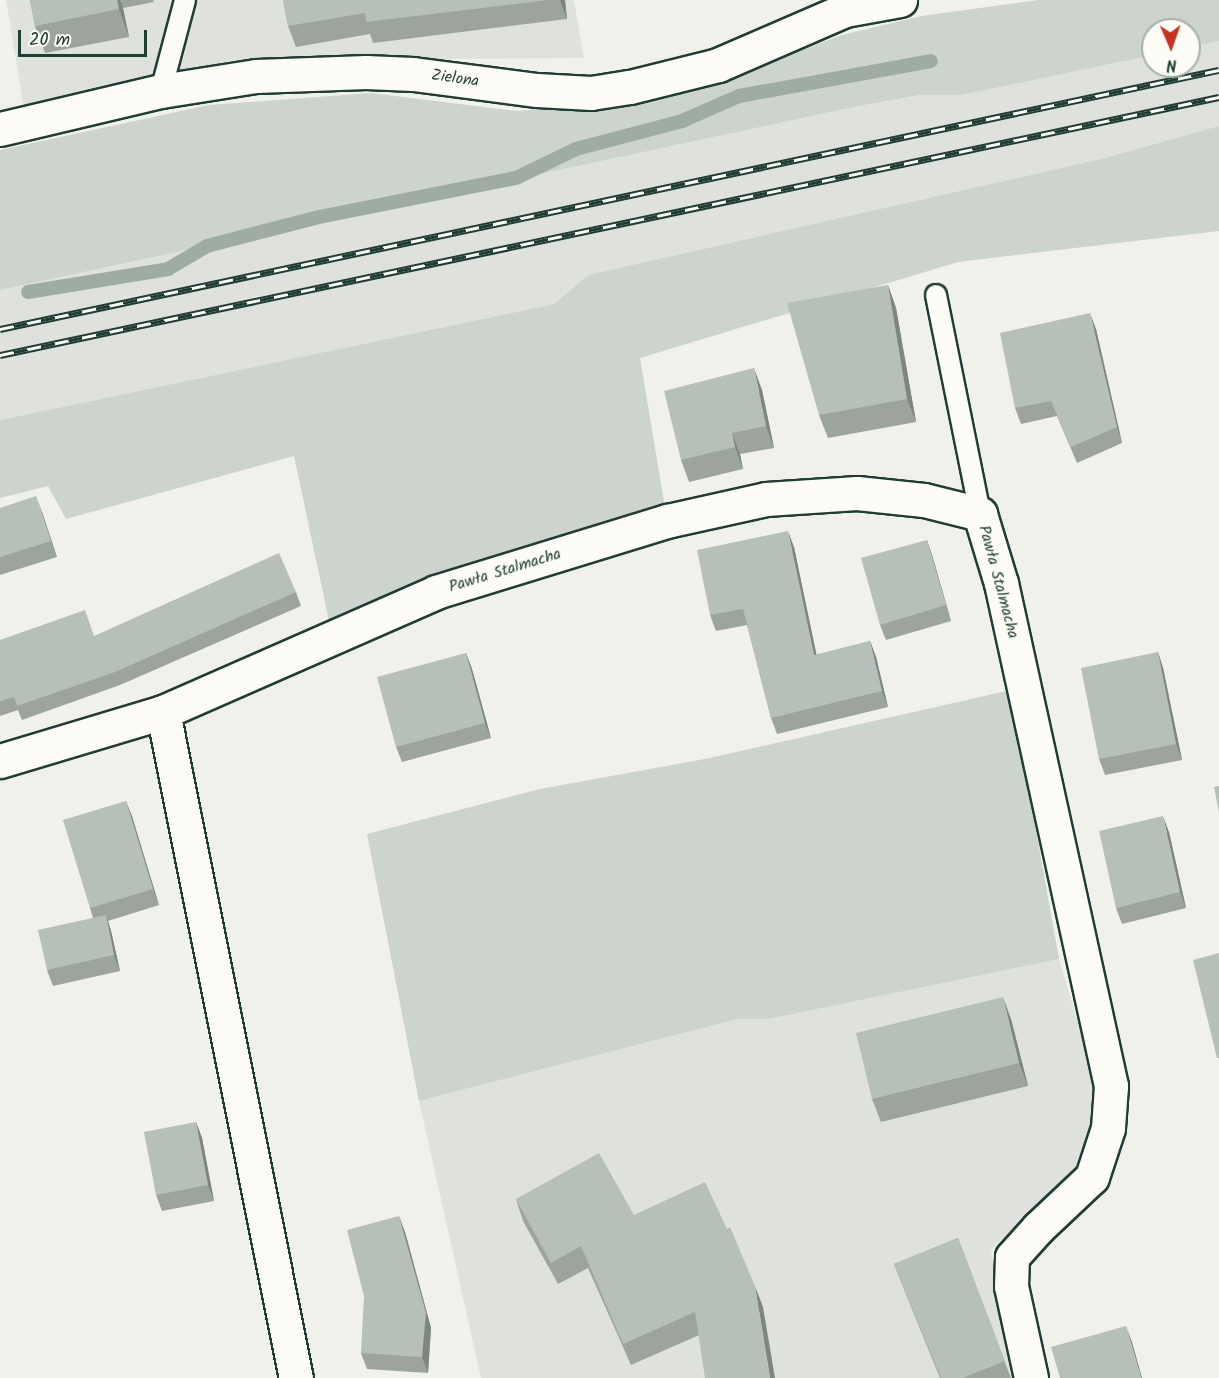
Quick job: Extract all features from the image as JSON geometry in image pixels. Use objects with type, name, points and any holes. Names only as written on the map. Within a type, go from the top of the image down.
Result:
[{"type":"street","name":"Zielona","points":[[0,129],[161,91],[256,76],[366,72],[413,74],[537,90],[591,93],[630,87],[718,65],[845,10],[900,0]]},
{"type":"street","name":"Pawła Stalmacha","points":[[0,761],[163,712],[436,592],[667,521],[766,499],[857,493],[924,500],[980,513],[1001,583],[1111,1086],[1108,1128],[1092,1177],[1038,1228],[1012,1257],[1011,1286],[1031,1378]]},
{"type":"street","points":[[163,712],[296,1378]]},
{"type":"lane","points":[[161,91],[185,0]]},
{"type":"lane","points":[[936,295],[980,513]]},
{"type":"shaded area","points":[[6,0],[574,0],[584,58],[234,60],[24,109]]},
{"type":"shaded area","points":[[1038,0],[1219,0],[1219,41],[1201,45],[1201,18],[1141,18],[1141,58],[962,95],[919,95],[849,108],[0,290],[0,150],[209,105],[371,93],[517,111],[655,99],[740,73],[842,35],[922,16]]},
{"type":"shaded area","points":[[1219,41],[1219,126],[1105,158],[588,275],[554,304],[0,420],[0,290],[849,108],[919,95],[962,95],[1141,58],[1141,78],[1201,78],[1201,45]]},
{"type":"shaded area","points":[[1219,126],[1219,231],[958,262],[640,358],[665,508],[329,621],[294,456],[66,519],[48,486],[0,498],[0,420],[554,304],[588,275],[1105,158]]},
{"type":"shaded area","points":[[1011,690],[1059,959],[769,1019],[738,1019],[419,1101],[367,834],[540,789],[705,759]]},
{"type":"shaded area","points":[[1059,959],[1099,1095],[1080,1172],[991,1249],[1017,1378],[481,1378],[419,1101],[738,1019],[769,1019]]},
{"type":"building","points":[[30,0],[117,0],[119,9],[35,26]]},
{"type":"building","points":[[283,0],[548,0],[366,22],[365,13],[288,26]]},
{"type":"building","points":[[888,285],[907,399],[819,415],[787,303]]},
{"type":"building","points":[[1090,313],[1117,427],[1071,447],[1051,401],[1015,408],[1000,333]]},
{"type":"building","points":[[754,368],[766,426],[732,433],[735,447],[681,460],[664,391]]},
{"type":"building","points":[[36,496],[51,541],[0,557],[0,508]]},
{"type":"building","points":[[788,531],[814,655],[870,641],[882,691],[771,718],[743,609],[710,615],[697,550]]},
{"type":"building","points":[[927,540],[946,605],[880,625],[861,558]]},
{"type":"building","points":[[279,553],[296,592],[115,672],[17,706],[14,697],[0,701],[0,640],[85,610],[94,636]]},
{"type":"building","points":[[1158,652],[1176,744],[1099,759],[1081,668]]},
{"type":"building","points":[[466,653],[485,723],[396,747],[377,677]]},
{"type":"building","points":[[1219,786],[1219,812],[1214,787]]},
{"type":"building","points":[[126,801],[153,889],[90,908],[63,820]]},
{"type":"building","points":[[1163,816],[1180,892],[1116,908],[1099,831]]},
{"type":"building","points":[[106,915],[114,955],[47,970],[38,930]]},
{"type":"building","points":[[1219,953],[1219,1058],[1217,1058],[1193,960]]},
{"type":"building","points":[[1003,997],[1019,1063],[872,1099],[856,1033]]},
{"type":"building","points":[[196,1122],[208,1185],[156,1195],[144,1132]]},
{"type":"building","points":[[599,1153],[634,1215],[705,1182],[727,1229],[730,1227],[755,1286],[770,1378],[705,1378],[695,1312],[623,1344],[581,1246],[551,1263],[516,1199]]},
{"type":"building","points":[[399,1216],[426,1313],[422,1357],[361,1353],[364,1296],[347,1230]]},
{"type":"building","points":[[958,1238],[1005,1361],[963,1378],[941,1378],[894,1264]]},
{"type":"building","points":[[1126,1326],[1141,1378],[1060,1378],[1051,1347]]},
{"type":"waterway","points":[[28,292],[168,269],[207,246],[319,217],[516,178],[576,149],[682,121],[739,96],[931,61]]},
{"type":"railway","points":[[0,329],[1219,70]]},
{"type":"railway","points":[[0,355],[1219,97]]}]
